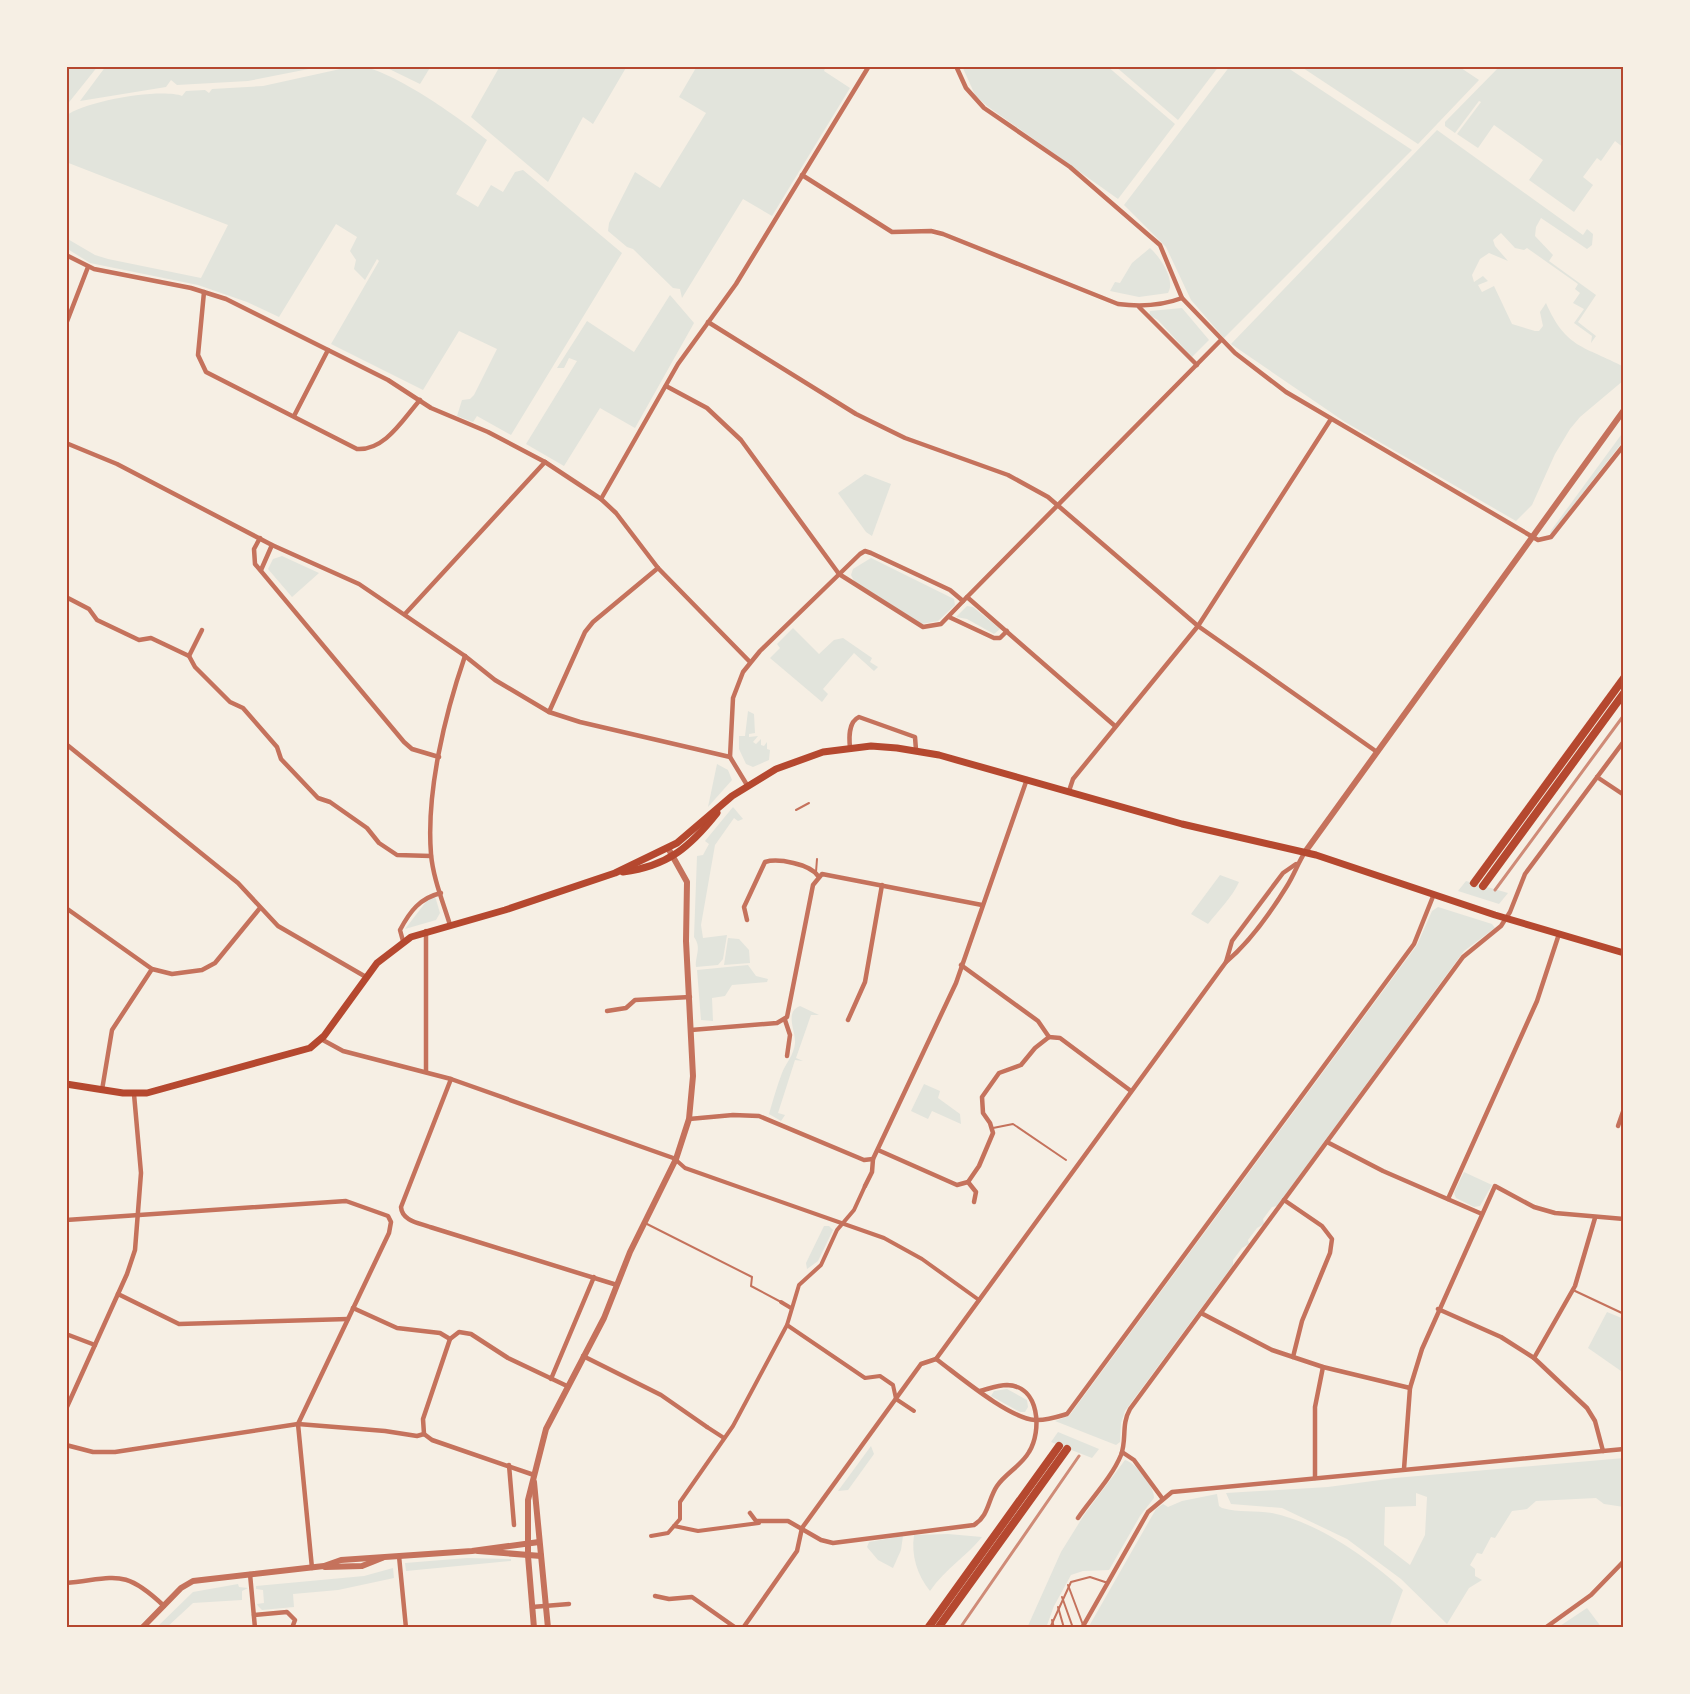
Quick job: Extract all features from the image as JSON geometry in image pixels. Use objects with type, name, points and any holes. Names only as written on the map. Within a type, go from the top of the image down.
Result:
[{"type":"main road","points":[[1474,884],[1624,678]]},
{"type":"main road","points":[[1483,886],[1624,693]]},
{"type":"main road","points":[[66,1084],[134,1094],[153,1091],[310,1048],[321,1040],[366,976],[383,957],[403,941],[426,931],[505,910],[615,873],[669,848],[747,785],[803,758],[850,748],[884,747],[916,750],[1027,779],[1182,824],[1305,852],[1558,937],[1624,953]]},
{"type":"main road","points":[[615,873],[648,868],[673,855],[700,835],[728,800]]},
{"type":"main road","points":[[928,1628],[1063,1448],[938,1628]]},
{"type":"street","points":[[601,499],[666,386],[736,284],[869,66]]},
{"type":"street","points":[[956,66],[966,88],[984,108],[1070,167],[1160,245],[1182,298],[1221,340],[1286,392],[1532,537],[1538,540],[1551,537],[1624,445]]},
{"type":"street","points":[[802,175],[892,232],[931,231],[943,234],[1118,304],[1138,307],[1159,305],[1182,298]]},
{"type":"street","points":[[66,255],[88,267],[204,292],[226,299],[328,350],[431,408],[488,432],[545,462],[601,499],[616,513],[658,568],[750,662]]},
{"type":"street","points":[[66,324],[88,267]]},
{"type":"street","points":[[204,292],[198,355],[204,370],[357,449],[368,450],[378,446],[420,400]]},
{"type":"street","points":[[1138,307],[1197,365]]},
{"type":"street","points":[[708,322],[856,414],[905,438],[1008,475],[1060,506],[1198,626],[1377,752]]},
{"type":"street","points":[[666,386],[707,408],[741,440],[839,574],[850,584],[923,627],[941,624],[949,617],[1221,340]]},
{"type":"street","points":[[294,416],[328,350]]},
{"type":"street","points":[[743,1628],[797,1551],[802,1528],[921,1364],[936,1359],[1226,962],[1238,953],[1288,885],[1305,852],[1624,410]]},
{"type":"street","points":[[1070,791],[1072,779],[1198,626],[1331,419]]},
{"type":"street","points":[[66,443],[117,464],[272,545],[359,584],[465,656],[495,680],[549,712],[580,722],[730,758]]},
{"type":"street","points":[[405,614],[545,462]]},
{"type":"street","points":[[260,538],[253,557],[261,570],[404,742],[412,749],[439,757]]},
{"type":"street","points":[[261,570],[272,545]]},
{"type":"street","points":[[747,785],[730,758],[733,699],[743,672],[750,662],[865,551],[965,599],[1007,631],[1115,726]]},
{"type":"street","points":[[549,712],[585,632],[593,622],[658,568]]},
{"type":"street","points":[[66,597],[89,609],[97,620],[139,640],[151,638],[189,656],[195,667],[230,702],[243,708],[278,747],[281,759],[318,798],[330,802],[349,815],[367,828],[380,843],[398,855],[431,856]]},
{"type":"street","points":[[949,617],[994,638],[1000,638],[1007,631]]},
{"type":"street","points":[[189,656],[202,630]]},
{"type":"street","points":[[450,925],[431,856],[433,795],[439,757],[465,656]]},
{"type":"street","points":[[850,748],[849,735],[853,722],[859,717],[915,737],[916,750]]},
{"type":"street","points":[[1078,1518],[1122,1452],[1122,1429],[1126,1415],[1463,957],[1501,926],[1507,918],[1525,874],[1624,741]]},
{"type":"street","points":[[66,744],[238,883],[285,931],[366,976]]},
{"type":"street","points":[[1597,777],[1624,795]]},
{"type":"street","points":[[651,1536],[668,1533],[680,1519],[680,1502],[724,1438],[787,1325],[799,1285],[821,1265],[842,1224],[854,1210],[872,1172],[873,1159],[956,983],[1027,779]]},
{"type":"street","points":[[534,1628],[527,1543],[528,1500],[546,1428],[604,1318],[645,1223],[676,1159],[688,1119],[693,1083],[686,941],[687,882],[669,848]]},
{"type":"street","points":[[747,920],[744,907],[765,862],[773,861],[808,867],[817,874],[828,874],[982,905]]},
{"type":"street","points":[[1226,962],[1232,941],[1283,873],[1298,863]]},
{"type":"street","points":[[787,1056],[790,1035],[785,1020],[790,1011],[817,874]]},
{"type":"street","points":[[848,1020],[865,982],[882,885]]},
{"type":"street","points":[[403,941],[400,930],[416,905],[424,898],[441,893]]},
{"type":"street","points":[[936,1359],[1015,1413],[1037,1420],[1064,1415],[1070,1411],[1414,944],[1434,894]]},
{"type":"street","points":[[1258,906],[1267,913]]},
{"type":"street","points":[[66,908],[152,969],[165,974],[178,974],[211,966],[220,959],[260,908]]},
{"type":"street","points":[[426,931],[426,1071]]},
{"type":"street","points":[[1448,1199],[1537,1001],[1558,937]]},
{"type":"street","points":[[962,965],[1038,1021],[1049,1037]]},
{"type":"street","points":[[102,1090],[107,1050],[115,1023],[152,969]]},
{"type":"street","points":[[608,1011],[626,1008],[635,1000],[690,997]]},
{"type":"street","points":[[691,1030],[785,1020]]},
{"type":"street","points":[[1049,1037],[1060,1038],[1131,1091]]},
{"type":"street","points":[[878,1150],[957,1185],[968,1182],[987,1148],[992,1128],[983,1113],[982,1097],[999,1073],[1022,1065],[1049,1037]]},
{"type":"street","points":[[321,1040],[343,1051],[426,1071],[532,1107],[676,1159],[685,1168],[884,1238],[903,1248],[979,1300]]},
{"type":"street","points":[[451,1079],[401,1207],[402,1214],[407,1219],[430,1227],[617,1285]]},
{"type":"street","points":[[66,1409],[131,1265],[139,1217],[141,1163],[134,1094]]},
{"type":"street","points":[[1618,1126],[1624,1109]]},
{"type":"street","points":[[688,1119],[733,1115],[765,1118],[864,1160],[873,1159]]},
{"type":"street","points":[[1327,1142],[1383,1171],[1482,1214]]},
{"type":"street","points":[[968,1182],[976,1192],[974,1202]]},
{"type":"street","points":[[1404,1469],[1410,1388],[1438,1310],[1495,1186],[1534,1207],[1564,1215],[1580,1214],[1595,1218],[1624,1219]]},
{"type":"street","points":[[1284,1200],[1322,1226],[1332,1239],[1330,1253],[1302,1321],[1293,1357]]},
{"type":"street","points":[[66,1220],[139,1217],[346,1201],[383,1212],[390,1219],[389,1233],[298,1424],[312,1568]]},
{"type":"street","points":[[1534,1358],[1573,1290],[1595,1218]]},
{"type":"street","points":[[551,1379],[594,1277]]},
{"type":"street","points":[[118,1294],[179,1324],[348,1319]]},
{"type":"street","points":[[781,1302],[791,1308]]},
{"type":"street","points":[[353,1308],[397,1328],[440,1334],[450,1339]]},
{"type":"street","points":[[1438,1310],[1500,1337],[1534,1358],[1587,1408],[1595,1421],[1603,1451]]},
{"type":"street","points":[[1201,1313],[1250,1341],[1293,1357],[1323,1367],[1410,1388]]},
{"type":"street","points":[[787,1325],[865,1378],[880,1376],[893,1385],[896,1399],[914,1411]]},
{"type":"street","points":[[534,1475],[432,1440],[424,1434],[423,1419],[450,1339],[459,1332],[471,1334],[508,1358],[567,1386]]},
{"type":"street","points":[[66,1334],[95,1345]]},
{"type":"street","points":[[583,1356],[661,1395],[724,1438]]},
{"type":"street","points":[[1315,1478],[1316,1407],[1323,1367]]},
{"type":"street","points":[[674,1526],[698,1531],[789,1521],[821,1540],[833,1543],[974,1525],[986,1514],[996,1488],[1023,1461],[1031,1449],[1037,1420],[1031,1399],[1022,1390],[1008,1385],[980,1391]]},
{"type":"street","points":[[66,1445],[93,1452],[115,1452],[298,1424],[385,1431],[417,1437],[424,1434]]},
{"type":"street","points":[[1083,1627],[1148,1512],[1162,1498],[1182,1490],[1624,1449]]},
{"type":"street","points":[[1122,1452],[1134,1460],[1162,1498]]},
{"type":"street","points":[[509,1465],[514,1525]]},
{"type":"street","points":[[534,1475],[548,1628]]},
{"type":"street","points":[[750,1513],[753,1520],[759,1523]]},
{"type":"street","points":[[142,1628],[182,1588],[193,1581],[312,1568],[341,1560],[472,1551],[539,1542]]},
{"type":"street","points":[[472,1551],[541,1556]]},
{"type":"street","points":[[399,1556],[406,1628]]},
{"type":"street","points":[[1545,1628],[1591,1595],[1624,1561]]},
{"type":"street","points":[[250,1574],[255,1628]]},
{"type":"street","points":[[66,1583],[131,1580],[142,1586],[164,1606]]},
{"type":"street","points":[[655,1596],[669,1599],[692,1597],[736,1628]]},
{"type":"street","points":[[532,1607],[569,1604]]},
{"type":"street","points":[[254,1615],[287,1612],[295,1620],[292,1628]]},
{"type":"lane","points":[[796,810],[809,803]]},
{"type":"lane","points":[[817,859],[817,874]]},
{"type":"lane","points":[[992,1128],[1013,1124],[1066,1160]]},
{"type":"lane","points":[[645,1223],[752,1277],[751,1286],[781,1302]]},
{"type":"lane","points":[[1573,1290],[1624,1314]]},
{"type":"lane","points":[[1050,1628],[1068,1585],[1082,1577],[1107,1582]]},
{"type":"lane","points":[[1068,1585],[1083,1627]]},
{"type":"lane","points":[[1062,1597],[1073,1628]]},
{"type":"lane","points":[[1058,1607],[1064,1628]]},
{"type":"lane","points":[[1052,1620],[1054,1628]]},
{"type":"shaded area","points":[[66,66],[98,66],[66,106]]},
{"type":"shaded area","points":[[106,66],[324,66],[248,81],[177,85],[171,80],[166,87],[80,101]]},
{"type":"shaded area","points":[[354,66],[368,68],[403,83],[460,119],[487,140],[456,194],[478,207],[491,185],[503,192],[515,172],[523,170],[622,253],[511,435],[477,416],[473,422],[457,416],[462,400],[470,399],[474,395],[497,349],[459,331],[423,390],[331,344],[379,261],[377,259],[365,280],[354,269],[356,260],[350,251],[357,237],[336,224],[279,317],[247,302],[198,285],[90,263],[66,248],[66,238],[95,255],[108,259],[201,278],[228,225],[66,162],[66,116],[89,105],[123,97],[158,94],[182,96],[186,91],[205,90],[209,93],[212,89],[263,86]]},
{"type":"shaded area","points":[[383,66],[431,66],[420,84]]},
{"type":"shaded area","points":[[500,66],[627,66],[593,124],[583,117],[548,182],[471,117]]},
{"type":"shaded area","points":[[697,66],[826,66],[824,71],[850,88],[772,216],[743,199],[682,298],[680,289],[673,288],[633,249],[627,247],[608,231],[609,223],[635,172],[660,188],[706,113],[679,97]]},
{"type":"shaded area","points":[[962,66],[1107,66],[1175,124],[1118,199],[987,106],[975,95]]},
{"type":"shaded area","points":[[1115,66],[1219,66],[1178,120]]},
{"type":"shaded area","points":[[1230,66],[1285,66],[1412,150],[1224,338],[1191,300],[1166,247],[1124,205]]},
{"type":"shaded area","points":[[1300,66],[1458,66],[1479,80],[1418,144]]},
{"type":"shaded area","points":[[1500,66],[1624,66],[1624,148],[1615,141],[1601,161],[1597,158],[1583,177],[1593,185],[1574,212],[1529,180],[1543,160],[1494,125],[1478,148],[1457,134],[1481,102],[1479,101],[1455,133],[1445,126],[1445,122]]},
{"type":"shaded area","points":[[1437,130],[1583,235],[1587,229],[1593,234],[1592,245],[1587,249],[1541,218],[1536,227],[1535,236],[1553,255],[1549,261],[1596,295],[1578,322],[1596,336],[1591,343],[1592,336],[1574,323],[1584,309],[1573,303],[1580,293],[1575,289],[1578,284],[1527,248],[1524,250],[1515,248],[1501,233],[1493,240],[1495,246],[1508,261],[1489,253],[1480,259],[1472,275],[1474,282],[1483,276],[1488,281],[1478,285],[1482,292],[1494,286],[1512,324],[1539,331],[1543,326],[1540,312],[1546,303],[1553,318],[1569,338],[1587,350],[1624,367],[1624,380],[1580,417],[1570,429],[1555,454],[1532,505],[1516,521],[1345,422],[1231,344]]},
{"type":"shaded area","points":[[1150,248],[1168,275],[1170,288],[1168,293],[1139,297],[1110,291],[1115,282],[1120,283],[1132,263]]},
{"type":"shaded area","points":[[670,295],[694,323],[635,428],[600,408],[564,466],[526,444],[577,361],[569,358],[564,368],[557,368],[587,321],[634,352]]},
{"type":"shaded area","points":[[1182,308],[1209,340],[1192,357],[1158,320],[1149,315],[1150,311]]},
{"type":"shaded area","points":[[1624,431],[1624,440],[1551,534],[1550,532]]},
{"type":"shaded area","points":[[865,474],[891,484],[872,536],[866,532],[838,493]]},
{"type":"shaded area","points":[[282,556],[319,573],[292,597],[268,569],[273,559]]},
{"type":"shaded area","points":[[871,558],[954,599],[955,605],[938,621],[922,624],[854,581],[851,575],[853,569]]},
{"type":"shaded area","points":[[967,606],[973,607],[1000,629],[994,634],[967,619],[956,617]]},
{"type":"shaded area","points":[[793,628],[819,654],[834,640],[843,638],[872,658],[870,662],[878,667],[874,671],[854,653],[823,689],[828,694],[822,702],[770,658],[780,648],[777,644]]},
{"type":"shaded area","points":[[748,711],[754,714],[755,733],[749,734],[749,737],[758,736],[753,742],[756,744],[761,739],[761,745],[764,746],[767,742],[767,749],[770,750],[769,760],[753,767],[746,764],[739,749],[739,736],[745,736]]},
{"type":"shaded area","points":[[717,764],[728,770],[732,780],[708,807]]},
{"type":"shaded area","points":[[733,807],[743,819],[738,821],[734,818],[715,845],[701,925],[703,938],[727,935],[723,959],[718,965],[696,967],[698,948],[694,937],[697,856],[703,855],[709,844],[705,841]]},
{"type":"shaded area","points":[[1220,875],[1239,882],[1208,924],[1191,914]]},
{"type":"shaded area","points":[[1466,881],[1508,893],[1499,904],[1458,891]]},
{"type":"shaded area","points":[[435,896],[440,913],[436,920],[405,929],[429,898]]},
{"type":"shaded area","points":[[1438,907],[1492,924],[1495,928],[1464,951],[1277,1206],[1272,1207],[1263,1219],[1264,1224],[1257,1228],[1248,1240],[1249,1244],[1242,1248],[1233,1260],[1233,1265],[1125,1411],[1121,1423],[1120,1442],[1116,1445],[1055,1421],[1069,1416],[1417,945],[1432,911]]},
{"type":"shaded area","points":[[728,938],[739,939],[749,950],[750,963],[724,965]]},
{"type":"shaded area","points":[[748,965],[756,976],[768,979],[767,982],[732,985],[725,996],[712,998],[713,1021],[701,1020],[697,970]]},
{"type":"shaded area","points":[[800,1006],[819,1015],[811,1015],[796,1058],[803,1061],[795,1060],[778,1113],[785,1115],[781,1121],[769,1114],[782,1073],[792,1055],[795,1038],[792,1017],[795,1009]]},
{"type":"shaded area","points":[[924,1084],[940,1091],[938,1098],[960,1114],[961,1124],[932,1111],[928,1119],[911,1111]]},
{"type":"shaded area","points":[[1464,1172],[1492,1185],[1480,1206],[1474,1207],[1456,1198],[1454,1193]]},
{"type":"shaded area","points":[[824,1226],[829,1226],[833,1230],[818,1261],[807,1269],[806,1263]]},
{"type":"shaded area","points":[[1607,1312],[1624,1319],[1624,1368],[1621,1371],[1588,1348]]},
{"type":"shaded area","points":[[1007,1389],[1027,1400],[1028,1407],[1025,1412],[1020,1412],[991,1396],[994,1391]]},
{"type":"shaded area","points":[[1058,1432],[1099,1449],[1092,1458],[1051,1442]]},
{"type":"shaded area","points":[[871,1446],[874,1454],[848,1490],[838,1491]]},
{"type":"shaded area","points":[[1624,1458],[1624,1507],[1604,1504],[1596,1498],[1536,1501],[1527,1509],[1512,1511],[1495,1538],[1491,1537],[1482,1554],[1477,1553],[1470,1565],[1475,1569],[1475,1576],[1482,1580],[1469,1588],[1447,1624],[1401,1579],[1347,1539],[1282,1508],[1231,1504],[1226,1493],[1328,1487],[1395,1478]],"holes":[[[1416,1493],[1427,1497],[1425,1535],[1410,1565],[1384,1545],[1385,1507],[1416,1506]]]},
{"type":"shaded area","points":[[1125,1460],[1144,1476],[1154,1498],[1140,1516],[1109,1570],[1083,1571],[1071,1575],[1054,1606],[1046,1628],[1027,1628],[1061,1552],[1084,1515]]},
{"type":"shaded area","points":[[1217,1494],[1219,1506],[1222,1508],[1272,1513],[1307,1524],[1342,1543],[1375,1566],[1403,1590],[1389,1628],[1088,1628],[1156,1509],[1163,1504],[1168,1507],[1182,1501]]},
{"type":"shaded area","points":[[948,1534],[982,1537],[930,1591],[916,1564],[913,1550],[914,1535]]},
{"type":"shaded area","points":[[903,1536],[901,1550],[893,1568],[878,1560],[867,1547],[869,1542]]},
{"type":"shaded area","points":[[467,1558],[511,1559],[511,1561],[406,1571],[405,1563]]},
{"type":"shaded area","points":[[393,1568],[394,1578],[338,1590],[293,1594],[294,1607],[262,1610],[257,1604],[264,1603],[263,1590],[256,1589],[256,1586],[364,1576]]},
{"type":"shaded area","points":[[238,1584],[239,1587],[248,1588],[242,1591],[242,1600],[193,1603],[166,1628],[156,1628],[193,1592]]},
{"type":"shaded area","points":[[1587,1608],[1602,1628],[1557,1628]]},
{"type":"railway","points":[[1495,890],[1624,715]]},
{"type":"railway","points":[[960,1628],[1079,1456]]}]
